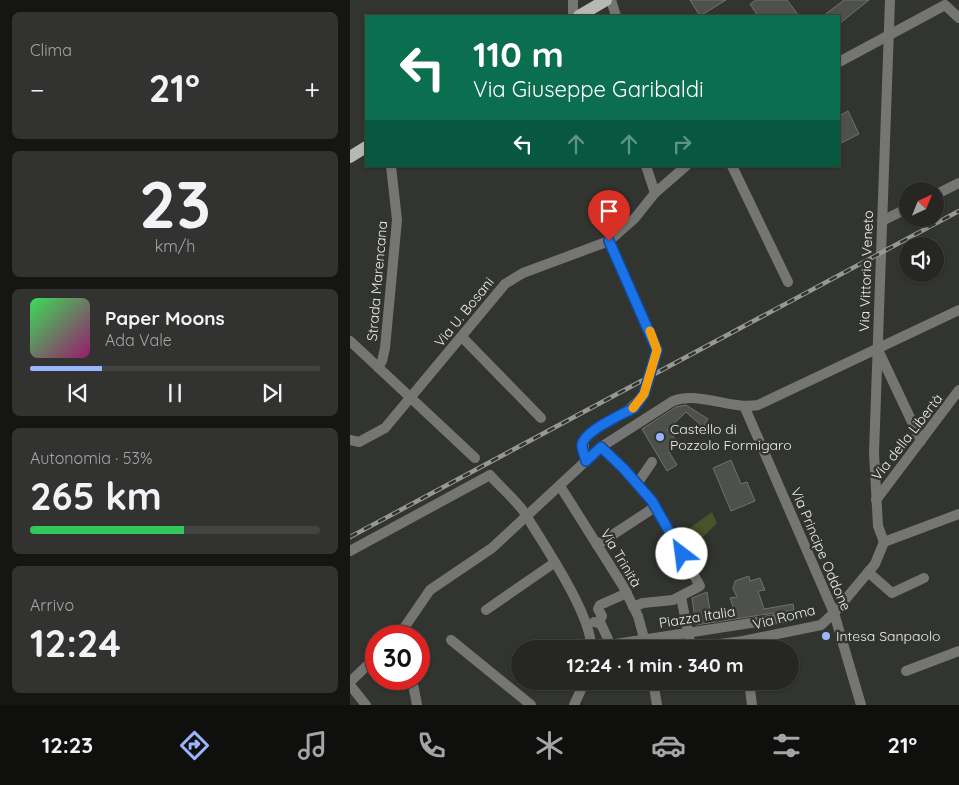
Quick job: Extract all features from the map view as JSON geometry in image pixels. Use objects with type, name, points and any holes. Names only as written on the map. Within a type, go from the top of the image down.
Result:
[{"type":"main road","points":[[581,15],[606,0]]},
{"type":"main road","points":[[350,157],[365,148]]},
{"type":"street","points":[[573,0],[573,15]]},
{"type":"street","points":[[611,0],[616,15]]},
{"type":"street","name":"Via Vittorio Veneto","points":[[884,542],[878,526],[874,453],[890,0]]},
{"type":"street","points":[[840,61],[949,2],[959,18]]},
{"type":"street","name":"Strada Marencana","points":[[378,367],[382,361],[385,348],[397,220],[392,167]]},
{"type":"street","points":[[646,167],[655,193]]},
{"type":"street","points":[[586,461],[582,444],[584,438],[640,402],[657,350],[609,241],[635,218],[655,193],[685,167]]},
{"type":"street","points":[[732,167],[788,282]]},
{"type":"street","points":[[944,190],[959,183]]},
{"type":"street","points":[[882,221],[899,212]]},
{"type":"street","name":"Via U. Bosani","points":[[350,440],[359,442],[385,428],[409,397],[462,337],[490,299],[513,278],[609,241]]},
{"type":"street","points":[[408,625],[430,590],[492,548],[601,447],[673,401],[682,398],[745,408],[758,405],[959,310]]},
{"type":"street","points":[[462,337],[542,418]]},
{"type":"street","points":[[350,341],[475,458]]},
{"type":"street","points":[[877,350],[921,441]]},
{"type":"street","name":"Via della Libertà","points":[[876,500],[959,390]]},
{"type":"street","name":"Via Principe Oddone","points":[[745,408],[834,614],[861,705]]},
{"type":"street","points":[[601,447],[637,484],[655,507],[700,586],[681,597],[633,607]]},
{"type":"street","points":[[637,484],[652,462]]},
{"type":"street","points":[[350,550],[490,475],[523,512],[554,563],[581,608],[587,624],[590,640]]},
{"type":"street","name":"Via Trinità","points":[[560,486],[627,593],[644,640]]},
{"type":"street","points":[[597,545],[655,507]]},
{"type":"street","points":[[884,542],[959,514]]},
{"type":"street","name":"Via Roma","points":[[762,640],[820,625],[834,614],[875,564],[884,542]]},
{"type":"street","points":[[486,610],[554,563]]},
{"type":"street","points":[[868,572],[892,592],[924,578]]},
{"type":"street","points":[[587,624],[599,622],[602,616],[598,609],[600,605],[627,593]]},
{"type":"street","points":[[681,597],[688,633],[687,640]]},
{"type":"street","name":"Piazza Italia","points":[[661,640],[688,633],[790,617]]},
{"type":"street","name":"Piazza Italia","points":[[599,622],[607,640]]},
{"type":"street","points":[[451,640],[531,705]]},
{"type":"street","points":[[906,671],[959,652]]},
{"type":"street","points":[[365,668],[350,683],[366,705]]},
{"type":"street","points":[[414,690],[417,705]]},
{"type":"street","points":[[574,705],[581,690]]},
{"type":"street","points":[[654,690],[657,705]]},
{"type":"street","points":[[750,690],[752,705]]},
{"type":"green space","points":[[712,512],[717,523],[696,544],[687,530]]},
{"type":"building","points":[[690,0],[726,0],[702,15],[699,15]]},
{"type":"building","points":[[756,0],[787,0],[798,15],[757,15],[750,4]]},
{"type":"building","points":[[844,0],[869,0],[840,23],[840,15],[824,15]]},
{"type":"building","points":[[848,111],[859,134],[840,144],[840,115]]},
{"type":"building","name":"Castello di Pozzolo Formigaro","points":[[686,405],[708,419],[703,427],[686,412],[667,430],[680,444],[669,452],[677,465],[667,471],[642,429],[676,407]]},
{"type":"building","points":[[731,460],[741,484],[747,482],[755,501],[731,511],[713,468]]},
{"type":"building","points":[[749,576],[750,581],[760,578],[765,590],[758,591],[764,609],[793,604],[794,610],[696,625],[692,598],[707,592],[711,616],[735,612],[730,598],[737,597],[733,589],[735,581]]},
{"type":"railway","points":[[350,537],[959,211]]},
{"type":"slow traffic","points":[[633,408],[640,402],[644,394],[657,350],[650,331]]},
{"type":"place","name":"Castello di Pozzolo Formigaro","points":[[660,437]]},
{"type":"place","name":"Intesa Sanpaolo","points":[[826,636]]},
{"type":"route","points":[[609,241],[657,350],[640,402],[634,408],[587,434],[582,444],[583,451],[586,461],[601,447],[624,469],[652,501],[682,554]]}]
